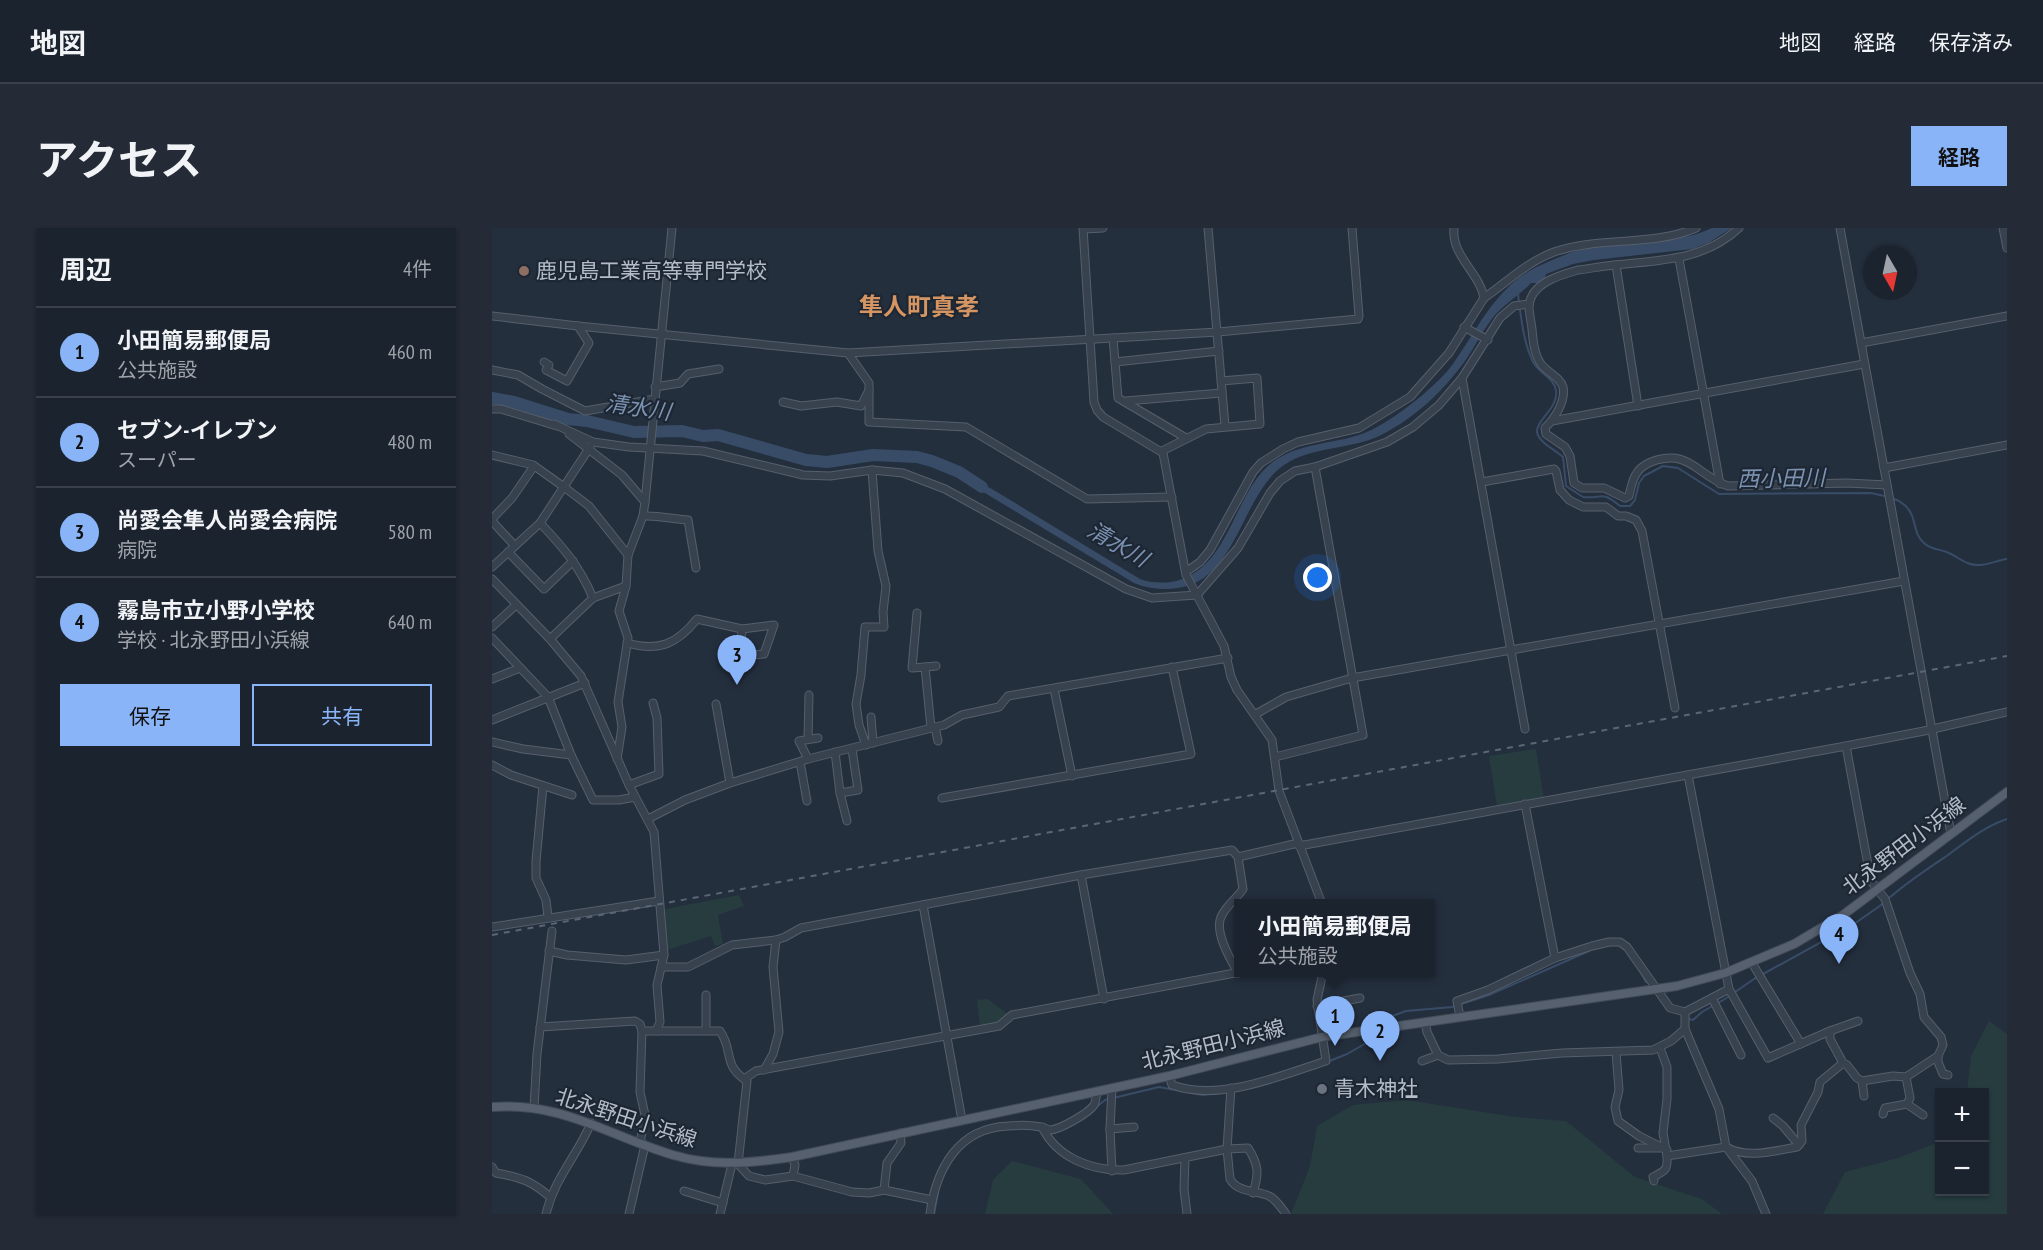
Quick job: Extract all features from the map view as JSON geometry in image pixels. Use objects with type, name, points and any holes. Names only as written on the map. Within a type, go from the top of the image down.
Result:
[{"type":"main road","name":"北永野田小浜線","points":[[492,1107],[534,1108],[575,1117],[642,1144],[686,1158],[735,1164],[792,1157],[1097,1091],[1112,1095],[1168,1076],[1322,1037],[1425,1022],[1459,1013],[1658,989],[1725,973],[1756,970],[1843,915],[2007,792]]},
{"type":"street","points":[[617,759],[622,727],[618,702],[628,638],[619,614],[626,586],[628,555],[643,516],[645,502],[672,228]]},
{"type":"street","points":[[1103,228],[1084,229],[1094,402],[1103,417],[1162,451],[1186,573],[1220,636],[1237,690],[1256,714],[1272,740],[1279,791],[1320,899]]},
{"type":"street","points":[[1208,228],[1225,426]]},
{"type":"street","points":[[492,315],[660,335],[848,353],[1218,332],[1358,319],[1352,228]]},
{"type":"street","points":[[1454,228],[1459,252],[1482,287],[1484,298]]},
{"type":"street","points":[[1186,573],[1210,550],[1253,472],[1261,463],[1298,442],[1359,428],[1410,397],[1449,353],[1484,298],[1519,271],[1555,252],[1599,243],[1678,235],[1696,228]]},
{"type":"street","points":[[1739,228],[1728,239],[1705,251],[1679,259],[1616,265],[1562,274],[1541,285],[1533,294],[1529,304],[1538,357],[1559,380],[1563,388],[1560,407],[1545,428],[1546,434],[1565,447],[1570,456],[1574,483],[1582,489],[1604,488],[1625,498],[1629,496],[1635,474],[1643,465],[1666,457],[1678,458],[1693,465],[1720,484],[1728,486],[1847,483],[1888,487]]},
{"type":"street","points":[[1840,228],[1951,834]]},
{"type":"street","points":[[2003,228],[2007,248]]},
{"type":"street","points":[[1679,259],[1720,484]]},
{"type":"street","points":[[1616,265],[1638,406]]},
{"type":"street","points":[[591,446],[703,451],[816,476],[872,470],[903,472],[945,489],[1132,592],[1152,598],[1196,593],[1210,582],[1238,548],[1270,493],[1280,481],[1295,471],[1315,467],[1387,442],[1404,432],[1439,405],[1462,378],[1500,318],[1514,306],[1529,304]]},
{"type":"street","points":[[1861,343],[2007,316]]},
{"type":"street","points":[[544,362],[549,365],[546,370],[567,381],[589,343],[578,326]]},
{"type":"street","points":[[1464,327],[1488,340]]},
{"type":"street","points":[[1113,338],[1118,398],[1186,438]]},
{"type":"street","points":[[1115,362],[1219,351]]},
{"type":"street","points":[[848,353],[869,383],[869,422],[966,427],[1087,499],[1172,497]]},
{"type":"street","points":[[1552,421],[1864,364]]},
{"type":"street","points":[[492,369],[518,375],[585,411],[655,399]]},
{"type":"street","points":[[655,387],[680,383],[688,374],[719,369]]},
{"type":"street","points":[[1162,451],[1206,429],[1260,424],[1257,378],[1221,381]]},
{"type":"street","points":[[1462,378],[1525,729]]},
{"type":"street","points":[[783,402],[801,406],[837,402],[861,406],[870,388]]},
{"type":"street","points":[[1126,401],[1221,393]]},
{"type":"street","points":[[492,410],[554,424],[591,446],[622,475],[645,502]]},
{"type":"street","points":[[1884,468],[2007,445]]},
{"type":"street","points":[[492,567],[540,523],[591,446]]},
{"type":"street","points":[[492,455],[534,466],[564,487],[589,506],[628,555]]},
{"type":"street","points":[[515,546],[492,520],[512,498],[534,466]]},
{"type":"street","points":[[1275,757],[1363,735],[1315,467]]},
{"type":"street","points":[[869,744],[859,725],[856,704],[865,627],[884,627],[886,586],[878,551],[872,470]]},
{"type":"street","points":[[1482,483],[1554,470],[1560,490],[1577,505],[1586,508],[1606,507],[1618,516],[1636,520],[1642,531],[1675,708]]},
{"type":"street","points":[[643,516],[657,515],[666,519],[688,520],[696,568]]},
{"type":"street","points":[[540,523],[583,575],[593,598]]},
{"type":"street","points":[[508,552],[544,590],[573,561]]},
{"type":"street","points":[[492,579],[550,639],[585,683],[629,785],[654,832],[664,955],[657,985],[660,1022],[656,1031]]},
{"type":"street","points":[[1256,714],[1286,696],[1352,678],[1904,581]]},
{"type":"street","points":[[550,639],[593,598],[626,586]]},
{"type":"street","points":[[492,627],[516,605]]},
{"type":"street","points":[[917,613],[912,668],[936,666]]},
{"type":"street","points":[[627,644],[648,647],[668,643],[683,636],[697,619],[742,629],[774,625],[764,654],[740,656],[742,629]]},
{"type":"street","points":[[492,638],[548,697],[571,755],[593,800],[619,800],[635,797]]},
{"type":"street","points":[[648,819],[685,800],[730,783],[808,759],[944,725],[962,715],[999,707],[1008,696],[1228,658]]},
{"type":"street","points":[[925,667],[933,727],[938,741]]},
{"type":"street","points":[[492,679],[520,668]]},
{"type":"street","points":[[942,798],[1191,754],[1172,668]]},
{"type":"street","points":[[492,720],[585,683]]},
{"type":"street","points":[[1054,688],[1072,776]]},
{"type":"street","points":[[808,739],[809,695]]},
{"type":"street","points":[[629,785],[659,774],[657,718],[653,703]]},
{"type":"street","points":[[716,704],[730,783]]},
{"type":"street","points":[[1238,857],[1298,844],[1846,746],[2007,712]]},
{"type":"street","points":[[869,744],[871,717]]},
{"type":"street","points":[[808,759],[799,741],[818,738]]},
{"type":"street","points":[[492,742],[571,755]]},
{"type":"street","points":[[1830,1030],[1830,1039],[1843,1063],[1862,1081],[1893,1076],[1906,1077],[1938,1056],[1943,1044],[1941,1037],[1924,1017],[1920,994],[1910,973],[1886,903],[1870,881],[1846,746]]},
{"type":"street","points":[[840,793],[858,790],[852,749]]},
{"type":"street","points":[[835,752],[840,793],[847,821]]},
{"type":"street","points":[[800,762],[807,801]]},
{"type":"street","points":[[492,765],[511,775],[572,795]]},
{"type":"street","points":[[1688,775],[1725,973],[1731,993],[1768,1058],[1830,1030],[1858,1021]]},
{"type":"street","points":[[543,786],[536,878],[546,900],[548,917]]},
{"type":"street","points":[[1525,804],[1555,958]]},
{"type":"street","points":[[661,967],[688,967],[732,945],[785,937],[801,928],[1081,875],[1232,850],[1238,857],[1243,889],[1235,899]]},
{"type":"street","points":[[1081,875],[1104,999]]},
{"type":"street","points":[[1234,900],[1221,915],[1219,926],[1226,952],[1234,965]]},
{"type":"street","points":[[492,927],[659,901]]},
{"type":"street","points":[[923,905],[962,1120]]},
{"type":"street","points":[[534,1108],[540,1027],[552,931]]},
{"type":"street","points":[[764,1070],[773,1054],[779,1032],[773,967],[776,939]]},
{"type":"street","points":[[1459,1013],[1457,1001],[1488,990],[1555,958],[1592,946],[1620,942],[1627,947],[1637,964],[1658,989],[1665,1004],[1685,1015]]},
{"type":"street","points":[[549,951],[567,955],[626,960],[664,955]]},
{"type":"street","points":[[1756,970],[1801,1044]]},
{"type":"street","points":[[744,1079],[756,1071],[999,1026],[1012,1015],[1234,974]]},
{"type":"street","points":[[1168,1076],[1172,1084],[1188,1090],[1231,1091],[1326,1061],[1317,1006],[1322,977]]},
{"type":"street","points":[[1685,1015],[1731,993]]},
{"type":"street","points":[[706,995],[706,1030]]},
{"type":"street","points":[[1317,1006],[1360,998]]},
{"type":"street","points":[[1713,1000],[1741,1054]]},
{"type":"street","points":[[1685,1015],[1685,1028],[1719,1109],[1726,1147],[1752,1180],[1766,1214]]},
{"type":"street","points":[[540,1027],[635,1021],[640,1024],[642,1031],[640,1092],[645,1115],[629,1214]]},
{"type":"street","points":[[1425,1022],[1427,1032],[1438,1055],[1448,1060],[1660,1048],[1683,1033],[1685,1028]]},
{"type":"street","points":[[642,1031],[720,1030],[724,1036],[732,1068],[747,1081],[735,1164],[720,1214]]},
{"type":"street","points":[[1654,1181],[1653,1177],[1666,1171],[1668,1167],[1663,1133],[1667,1099],[1667,1067],[1660,1048]]},
{"type":"street","points":[[1616,1052],[1619,1090],[1615,1116],[1618,1121],[1639,1136],[1666,1152]]},
{"type":"street","points":[[1422,1061],[1438,1055]]},
{"type":"street","points":[[1938,1056],[1943,1074],[1948,1076]]},
{"type":"street","points":[[1638,1148],[1666,1152],[1726,1147],[1751,1154],[1797,1147],[1802,1141],[1801,1125],[1818,1092],[1820,1082],[1843,1063]]},
{"type":"street","points":[[1906,1077],[1910,1098],[1907,1104]]},
{"type":"street","points":[[1862,1081],[1864,1096]]},
{"type":"street","points":[[930,1214],[942,1167],[969,1135],[995,1127],[1008,1126],[1050,1130],[1088,1111],[1095,1104],[1097,1091]]},
{"type":"street","points":[[1231,1091],[1227,1149],[1232,1183],[1253,1193],[1271,1197],[1286,1214]]},
{"type":"street","points":[[1112,1095],[1110,1129],[1112,1171]]},
{"type":"street","points":[[1883,1114],[1885,1108],[1907,1104],[1923,1115]]},
{"type":"street","points":[[991,1114],[995,1127]]},
{"type":"street","points":[[1773,1118],[1783,1126],[1798,1145]]},
{"type":"street","points":[[546,1214],[550,1197],[591,1123]]},
{"type":"street","points":[[1110,1129],[1134,1127]]},
{"type":"street","points":[[1044,1130],[1065,1155],[1094,1167],[1112,1171],[1227,1149],[1248,1148],[1255,1159],[1259,1176],[1253,1193]]},
{"type":"street","points":[[884,1190],[887,1163],[902,1143],[900,1133]]},
{"type":"street","points":[[792,1157],[795,1165],[793,1176]]},
{"type":"street","points":[[1185,1158],[1184,1189],[1187,1214]]},
{"type":"street","points":[[735,1164],[749,1176],[765,1180],[793,1176],[852,1192],[869,1193],[884,1190],[932,1200]]},
{"type":"street","points":[[492,1167],[496,1173],[516,1176],[536,1184],[550,1197]]},
{"type":"street","points":[[684,1191],[723,1203]]},
{"type":"green space","points":[[1536,749],[1544,799],[1497,806],[1489,756]]},
{"type":"green space","points":[[739,895],[744,906],[718,915],[723,944],[715,946],[711,936],[667,950],[665,909]]},
{"type":"green space","points":[[988,999],[1009,1015],[997,1024],[980,1027],[977,1000]]},
{"type":"green space","points":[[1989,1021],[2007,1034],[2007,1214],[1823,1214],[1845,1172],[1898,1158],[1935,1144],[1935,1196],[1989,1196],[1989,1088],[1967,1088],[1971,1056]]},
{"type":"green space","points":[[1407,1100],[1515,1117],[1566,1121],[1635,1177],[1702,1199],[1722,1214],[1291,1214],[1310,1166],[1317,1126],[1353,1105]]},
{"type":"green space","points":[[1012,1161],[1081,1179],[1113,1214],[985,1214],[993,1180]]},
{"type":"water","points":[[1712,228],[1732,228],[1708,243],[1692,249],[1573,264],[1546,274],[1539,283],[1531,283],[1495,315],[1449,381],[1428,403],[1404,421],[1379,436],[1355,444],[1306,454],[1284,465],[1258,496],[1226,553],[1213,570],[1198,582],[1167,589],[1150,588],[1134,583],[975,487],[969,479],[992,489],[1140,579],[1171,582],[1191,575],[1207,562],[1220,546],[1250,489],[1262,472],[1277,459],[1317,444],[1368,432],[1395,416],[1427,391],[1452,365],[1501,294],[1526,273],[1561,256],[1589,247],[1685,237]]},
{"type":"waterway","name":"西小田川","points":[[1518,294],[1523,329],[1533,362],[1552,382],[1556,390],[1554,402],[1538,427],[1538,436],[1563,457],[1566,486],[1583,497],[1602,496],[1620,506],[1630,506],[1635,500],[1639,483],[1644,476],[1663,466],[1678,468],[1719,494],[1871,493],[1898,500],[1908,508],[1916,531],[1924,543],[1930,547],[1975,565],[2007,559]]},
{"type":"waterway","name":"清水川","points":[[492,398],[514,402],[568,419],[634,432],[682,431],[703,436],[718,435],[806,460],[827,462],[873,455],[917,457],[959,472],[982,487]]},
{"type":"waterway","points":[[1888,899],[1976,835],[2007,819]]},
{"type":"waterway","points":[[1689,1019],[1693,1020],[1754,979],[1854,924],[1884,903]]},
{"type":"waterway","points":[[1384,1019],[1406,1011],[1452,1007],[1489,995],[1589,951]]},
{"type":"waterway","points":[[1639,969],[1646,982]]},
{"type":"waterway","points":[[1327,1062],[1368,1042]]},
{"type":"waterway","points":[[1094,1109],[1105,1100],[1159,1087],[1203,1095],[1221,1093]]},
{"type":"waterway","points":[[934,1214],[938,1193]]},
{"type":"railway","points":[[492,935],[2007,656]]},
{"type":"place","name":"鹿児島工業高等専門学校","points":[[524,271]]},
{"type":"place","name":"尚愛会隼人尚愛会病院","points":[[737,685]]},
{"type":"place","name":"霧島市立小野小学校","points":[[1839,964]]},
{"type":"place","name":"小田簡易郵便局","points":[[1335,1046]]},
{"type":"place","name":"セブン-イレブン","points":[[1380,1061]]},
{"type":"place","name":"青木神社","points":[[1322,1089]]},
{"type":"district","name":"隼人町真孝","points":[[919,307]]}]
